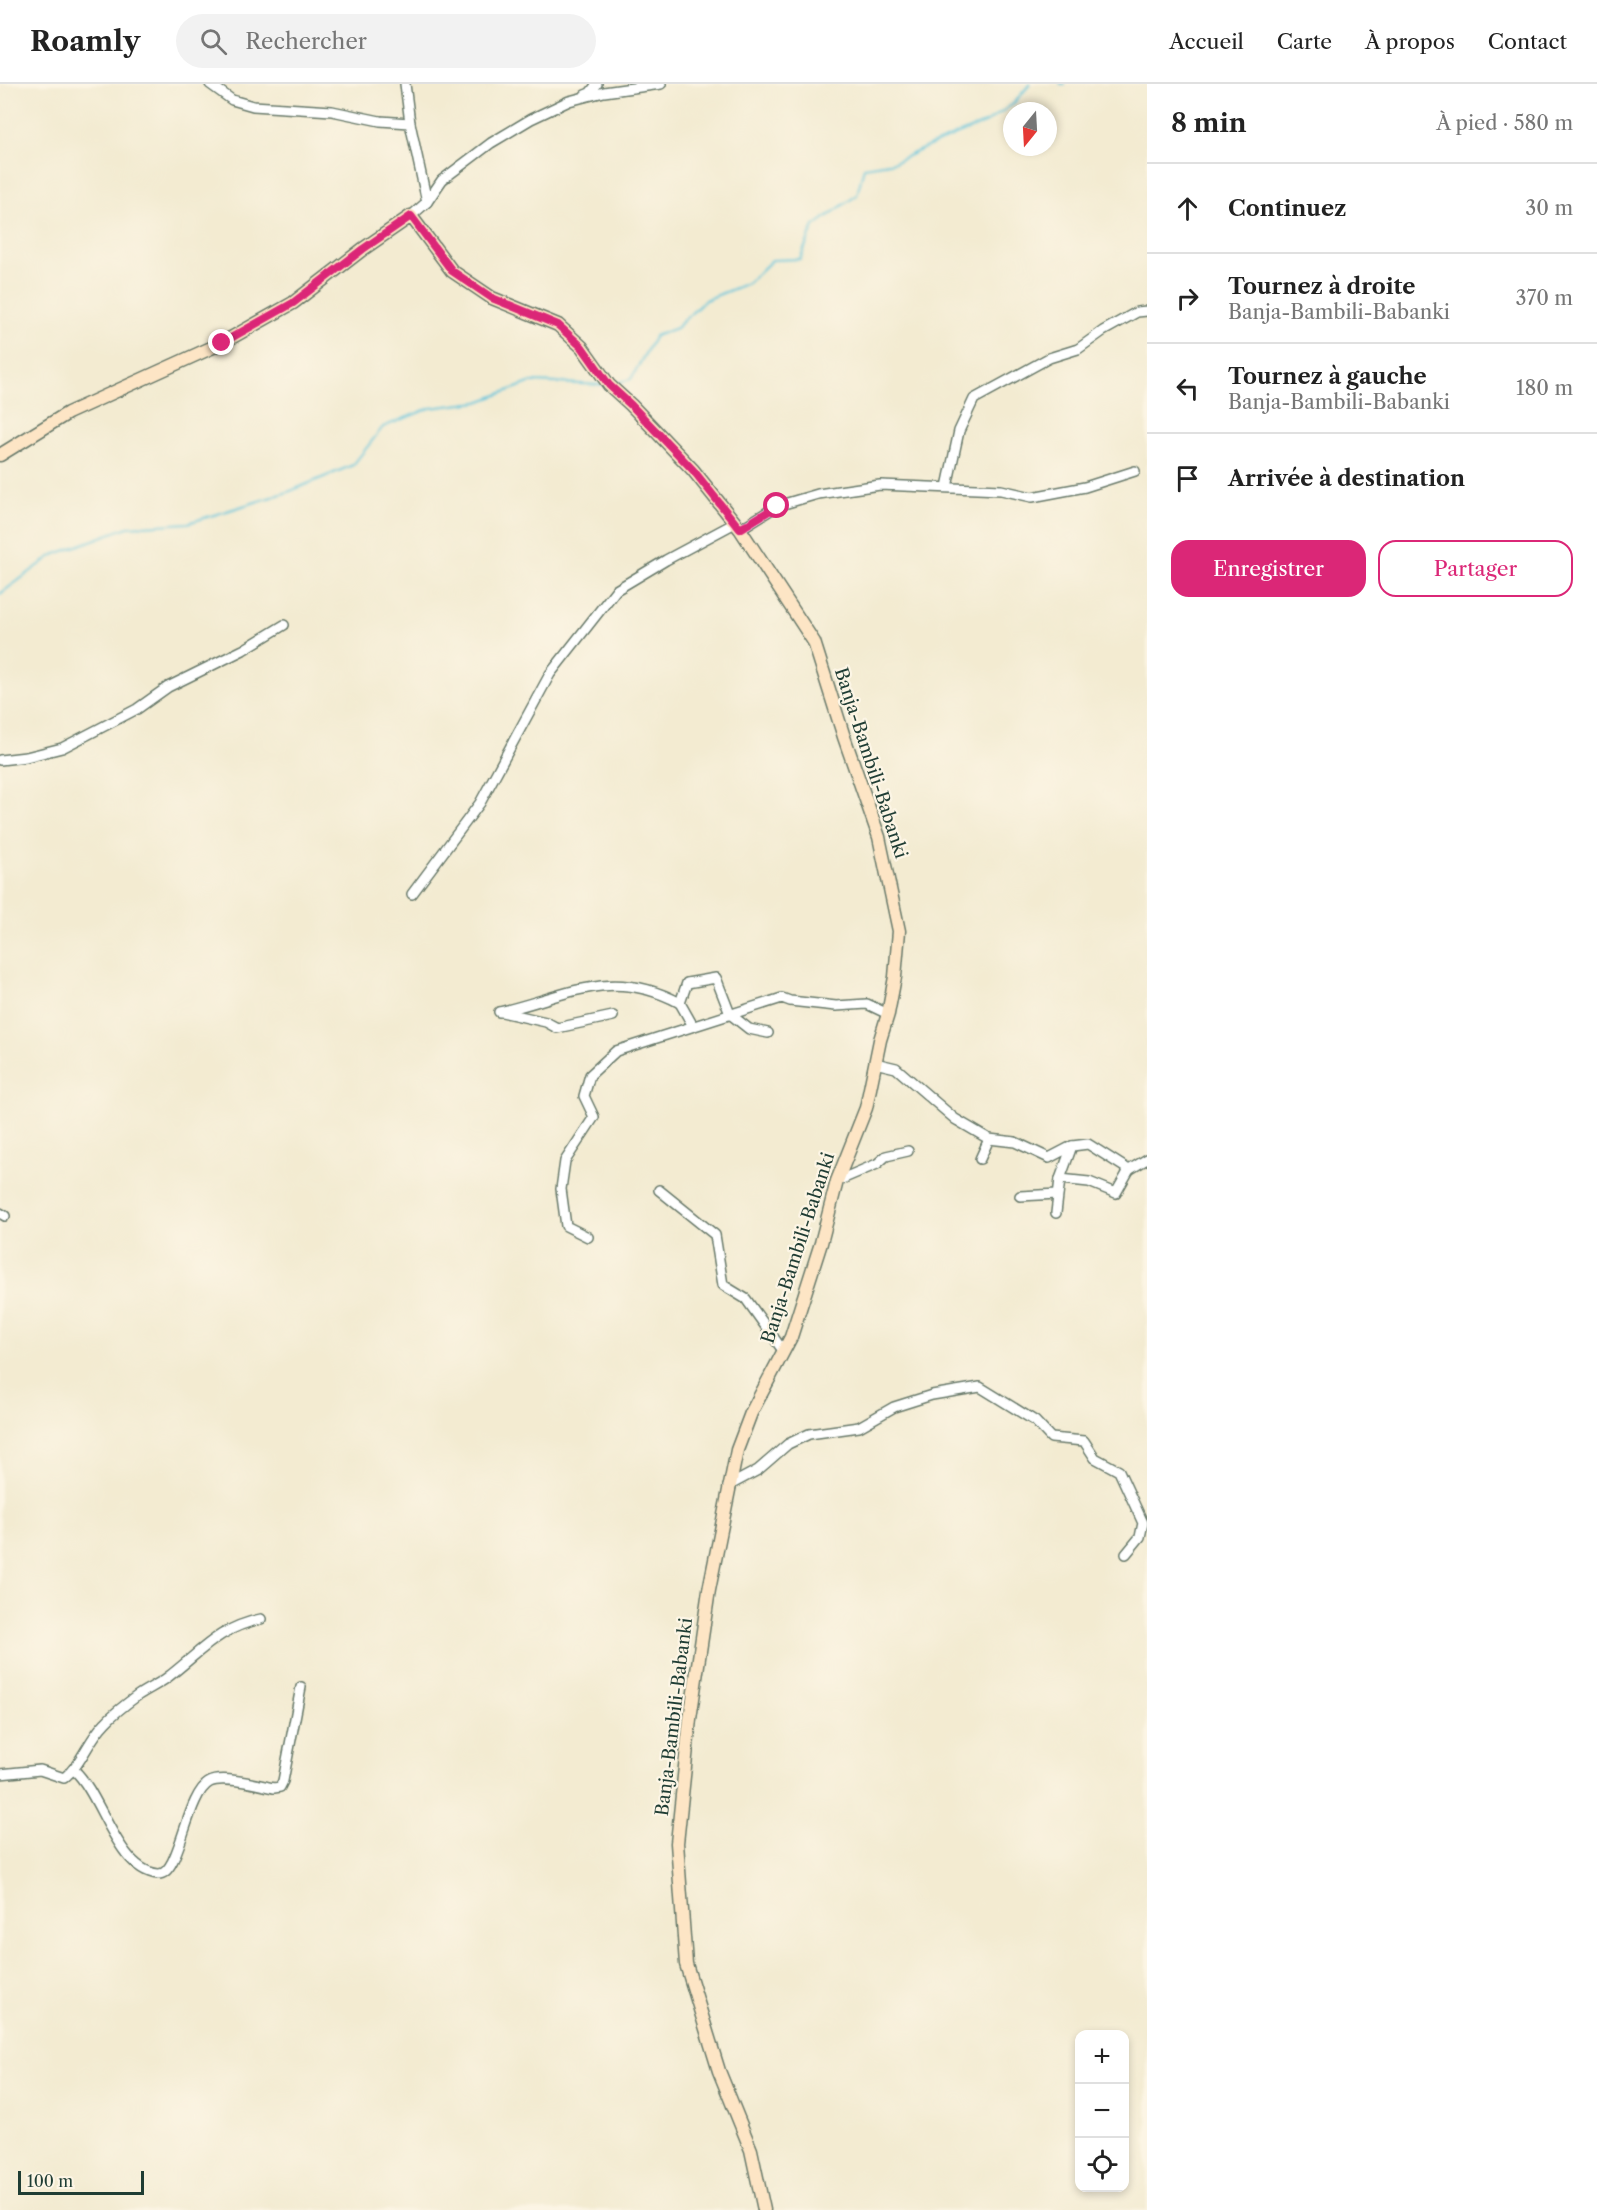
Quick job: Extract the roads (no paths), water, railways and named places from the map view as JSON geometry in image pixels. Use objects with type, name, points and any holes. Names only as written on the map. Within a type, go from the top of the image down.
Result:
[{"type":"street","points":[[210,84],[232,100],[253,106],[332,111],[380,121],[410,123]]},
{"type":"street","points":[[405,84],[410,123],[427,202]]},
{"type":"street","points":[[0,455],[68,413],[222,343],[293,303],[363,249],[411,216],[427,202],[442,180],[491,143],[531,119],[590,93],[597,84]]},
{"type":"street","points":[[569,101],[604,92],[661,84]]},
{"type":"street","name":"Banja-Bambili-Babanki","points":[[411,216],[452,271],[492,298],[558,325],[582,347],[609,385],[693,470],[738,526],[814,642],[879,837],[899,931],[895,977],[866,1108],[837,1181],[821,1243],[792,1337],[751,1413],[737,1450],[708,1590],[690,1719],[677,1843],[686,1965],[719,2071],[751,2150],[764,2210]]},
{"type":"street","points":[[947,487],[959,431],[974,399],[1049,358],[1078,349],[1103,331],[1137,312],[1147,311]]},
{"type":"street","points":[[412,894],[480,803],[549,674],[616,590],[666,560],[777,506],[819,494],[880,485],[1001,490],[1032,496],[1085,487],[1135,471]]},
{"type":"street","points":[[0,760],[26,757],[62,748],[137,709],[168,687],[243,650],[284,625]]},
{"type":"street","points":[[680,1003],[687,983],[716,978],[730,1014],[748,1029],[768,1033]]},
{"type":"street","points":[[613,1016],[557,1028],[546,1022],[499,1012],[599,985],[634,985],[662,994],[680,1003],[693,1026]]},
{"type":"street","points":[[588,1237],[566,1226],[561,1189],[565,1161],[594,1117],[585,1096],[591,1075],[616,1051],[782,998],[836,1006],[867,1004],[888,1014]]},
{"type":"street","points":[[875,1063],[896,1068],[955,1119],[989,1139],[1015,1142],[1049,1158],[1072,1146],[1088,1144],[1129,1170]]},
{"type":"street","points":[[980,1160],[989,1139]]},
{"type":"street","points":[[1056,1213],[1060,1179],[1072,1146]]},
{"type":"street","points":[[837,1181],[878,1164],[886,1156],[908,1150]]},
{"type":"street","points":[[1060,1179],[1089,1182],[1116,1193],[1129,1170],[1147,1159]]},
{"type":"street","points":[[659,1190],[715,1235],[723,1285],[746,1299],[784,1352]]},
{"type":"street","points":[[1020,1196],[1058,1194]]},
{"type":"street","points":[[728,1486],[759,1470],[788,1444],[809,1434],[859,1427],[894,1407],[932,1395],[980,1388],[1035,1421],[1051,1438],[1084,1441],[1095,1458],[1119,1471],[1143,1523],[1140,1537],[1126,1554]]},
{"type":"street","points":[[0,1774],[40,1770],[64,1778],[74,1770],[87,1745],[104,1723],[137,1696],[166,1678],[215,1638],[240,1624],[261,1619]]},
{"type":"street","points":[[74,1770],[88,1785],[104,1818],[131,1863],[156,1874],[162,1874],[179,1849],[187,1818],[200,1790],[211,1781],[232,1780],[274,1788],[280,1787],[301,1687]]},
{"type":"waterway","points":[[613,384],[631,379],[655,336],[676,328],[705,300],[748,283],[772,260],[800,259],[814,226],[857,195],[864,167],[895,162],[987,122],[1013,104],[1030,84]]},
{"type":"waterway","points":[[0,594],[53,555],[128,527],[188,523],[288,492],[353,465],[383,427],[430,408],[478,402],[532,382],[605,385]]}]
